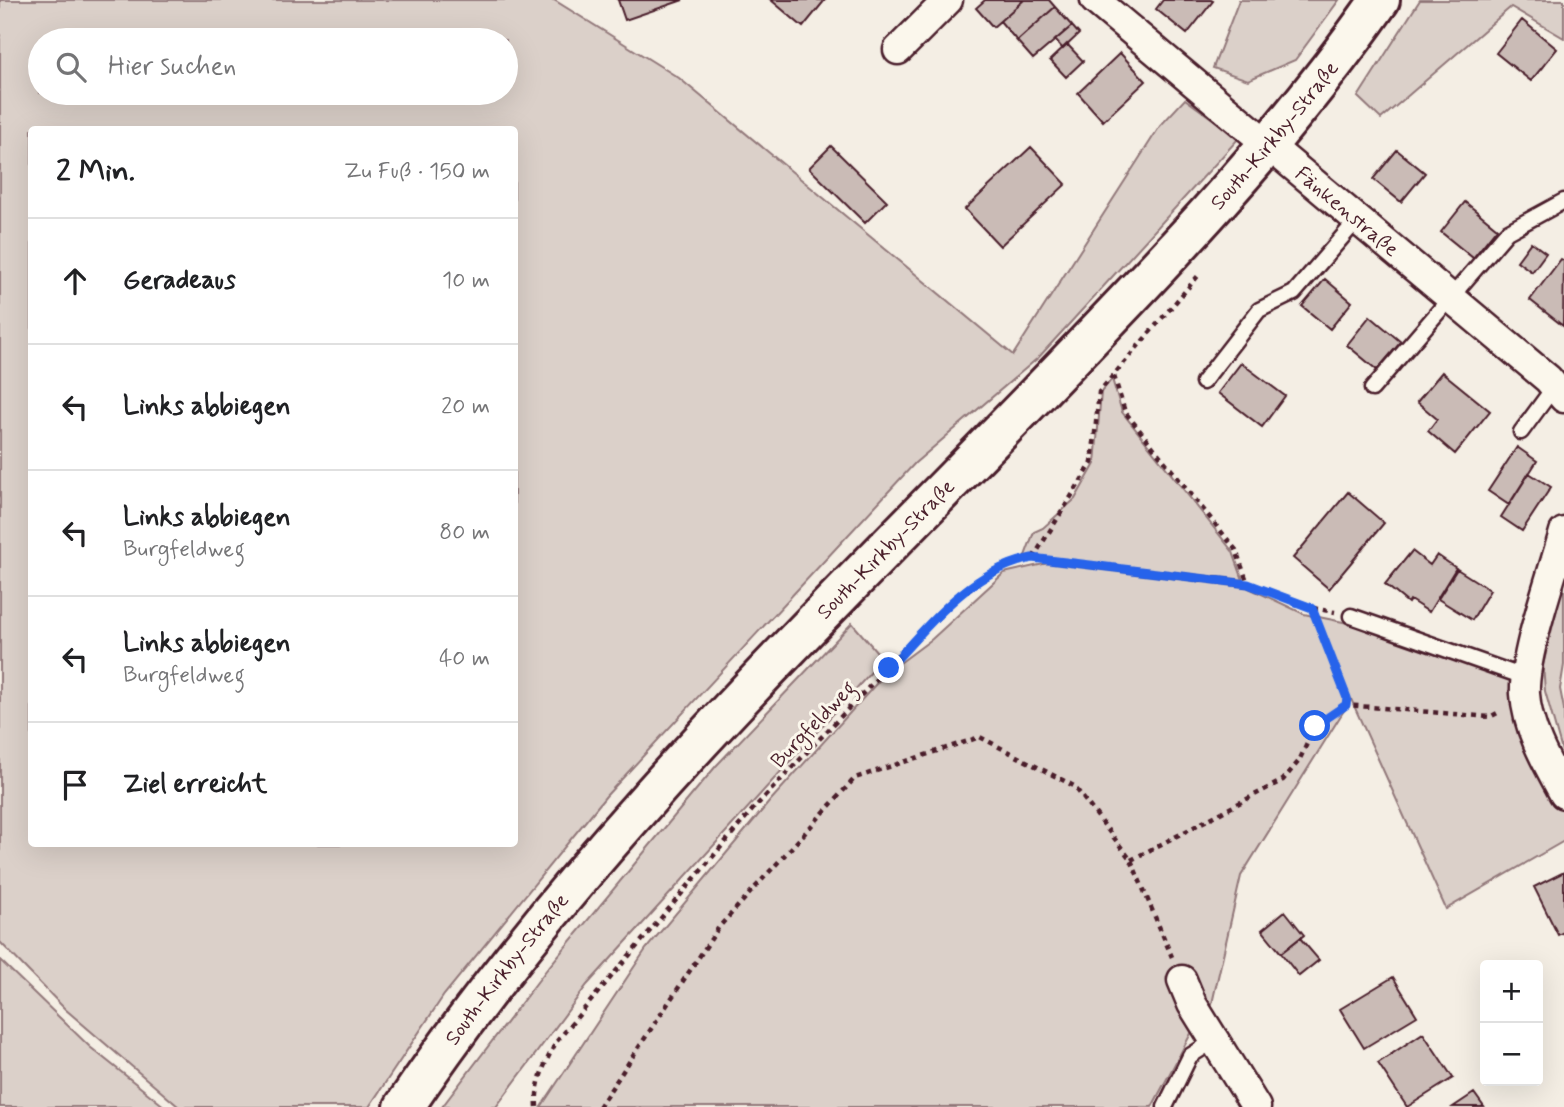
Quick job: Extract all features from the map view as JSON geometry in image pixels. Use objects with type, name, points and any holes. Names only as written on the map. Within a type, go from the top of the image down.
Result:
[{"type":"main road","name":"South-Kirkby-Straße","points":[[404,1107],[533,933],[687,755],[1193,230],[1266,146],[1380,0]]},
{"type":"street","points":[[898,50],[948,0]]},
{"type":"street","name":"Fänkenstraße","points":[[1095,0],[1559,392]]},
{"type":"street","points":[[1564,532],[1526,687],[1539,741],[1564,794]]},
{"type":"street","points":[[1182,980],[1256,1107]]},
{"type":"lane","points":[[1373,389],[1507,232],[1564,201]]},
{"type":"lane","points":[[1203,382],[1259,310],[1294,293],[1357,220]]},
{"type":"lane","points":[[1521,432],[1559,392]]},
{"type":"lane","points":[[1352,616],[1526,687]]},
{"type":"lane","points":[[1165,1107],[1191,1056],[1215,1040]]},
{"type":"path","points":[[1032,558],[1092,463],[1099,391],[1203,269]]},
{"type":"path","points":[[1113,375],[1125,412],[1236,550],[1248,584]]},
{"type":"path","name":"Burgfeldweg","points":[[537,1107],[538,1083],[545,1060],[569,1024],[754,808],[940,612],[969,588],[1000,568],[1032,558],[1248,584],[1312,608],[1352,616]]},
{"type":"path","points":[[1312,608],[1347,698],[1346,705]]},
{"type":"path","points":[[1131,860],[1283,780],[1299,761],[1315,726],[1346,705],[1490,718],[1526,687]]},
{"type":"path","points":[[599,1107],[719,927],[855,778],[980,737],[1074,786],[1131,860],[1182,980]]},
{"type":"shaded area","points":[[0,0],[554,0],[679,78],[1013,355],[1160,126],[1185,99],[1239,138],[1039,357],[915,463],[606,796],[444,995],[369,1107],[179,1107],[65,1009],[0,942]]},
{"type":"shaded area","points":[[1239,0],[1339,0],[1295,60],[1248,80],[1213,68]]},
{"type":"shaded area","points":[[1420,0],[1564,0],[1564,38],[1511,7],[1381,119],[1358,97]]},
{"type":"shaded area","points":[[1112,379],[1122,412],[1233,552],[1243,580],[1025,556],[1034,532],[1043,528],[1075,499],[1095,464],[1101,392]]},
{"type":"shaded area","points":[[1048,563],[1247,587],[1304,614],[1353,624],[1512,679],[1564,803],[1564,841],[1446,909],[1351,699],[1241,876],[1211,1008],[1196,1024],[1152,1107],[541,1107],[646,949],[770,801],[885,674],[932,639],[1004,573]]},
{"type":"shaded area","points":[[1564,580],[1564,665],[1560,689],[1564,709],[1564,758],[1545,691],[1543,665]]},
{"type":"shaded area","points":[[852,623],[883,659],[587,985],[496,1107],[442,1107],[547,969],[716,766]]},
{"type":"shaded area","points":[[0,960],[90,1047],[165,1107],[0,1107]]},
{"type":"building","points":[[618,0],[683,0],[625,20]]},
{"type":"building","points":[[771,0],[825,0],[803,27]]},
{"type":"building","points":[[985,0],[1024,0],[993,27],[976,8]]},
{"type":"building","points":[[1024,0],[1049,0],[1055,7],[1017,41],[1000,21]]},
{"type":"building","points":[[1163,0],[1213,1],[1187,34],[1156,9]]},
{"type":"building","points":[[1055,7],[1072,26],[1033,59],[1017,41]]},
{"type":"building","points":[[1522,20],[1557,49],[1531,81],[1496,53]]},
{"type":"building","points":[[1072,26],[1079,34],[1063,49],[1055,40]]},
{"type":"building","points":[[1067,44],[1083,61],[1066,77],[1050,60]]},
{"type":"building","points":[[1120,53],[1146,81],[1103,121],[1078,93]]},
{"type":"building","points":[[831,146],[887,201],[865,223],[809,168]]},
{"type":"building","points":[[1031,147],[1066,184],[1000,246],[965,209]]},
{"type":"building","points":[[1397,150],[1425,173],[1401,202],[1373,179]]},
{"type":"building","points":[[1465,202],[1497,228],[1473,258],[1441,232]]},
{"type":"building","points":[[1531,242],[1546,253],[1532,272],[1517,261]]},
{"type":"building","points":[[1561,259],[1564,261],[1563,326],[1530,300]]},
{"type":"building","points":[[1325,279],[1352,302],[1330,329],[1302,306]]},
{"type":"building","points":[[1370,316],[1401,342],[1377,370],[1347,345]]},
{"type":"building","points":[[1241,363],[1285,396],[1262,427],[1218,393]]},
{"type":"building","points":[[1442,372],[1490,411],[1455,454],[1428,431],[1437,419],[1417,402]]},
{"type":"building","points":[[1517,447],[1537,461],[1509,505],[1488,491]]},
{"type":"building","points":[[1529,473],[1551,487],[1522,531],[1501,517]]},
{"type":"building","points":[[1348,492],[1384,523],[1329,589],[1293,558]]},
{"type":"building","points":[[1412,551],[1430,565],[1437,555],[1456,568],[1429,612],[1410,600],[1408,603],[1385,584]]},
{"type":"building","points":[[1457,569],[1490,590],[1472,620],[1438,599]]},
{"type":"building","points":[[1564,872],[1564,932],[1558,935],[1534,887]]},
{"type":"building","points":[[1285,911],[1304,935],[1281,953],[1262,930]]},
{"type":"building","points":[[1300,938],[1319,960],[1299,976],[1281,953]]},
{"type":"building","points":[[1393,977],[1417,1016],[1364,1048],[1340,1009]]},
{"type":"building","points":[[1423,1033],[1453,1078],[1407,1107],[1378,1063]]},
{"type":"building","points":[[1474,1093],[1484,1107],[1453,1107]]},
{"type":"route","points":[[889,668],[940,612],[969,588],[1000,568],[1017,561],[1032,558],[1248,584],[1312,608],[1347,698],[1346,705],[1315,726]]}]
